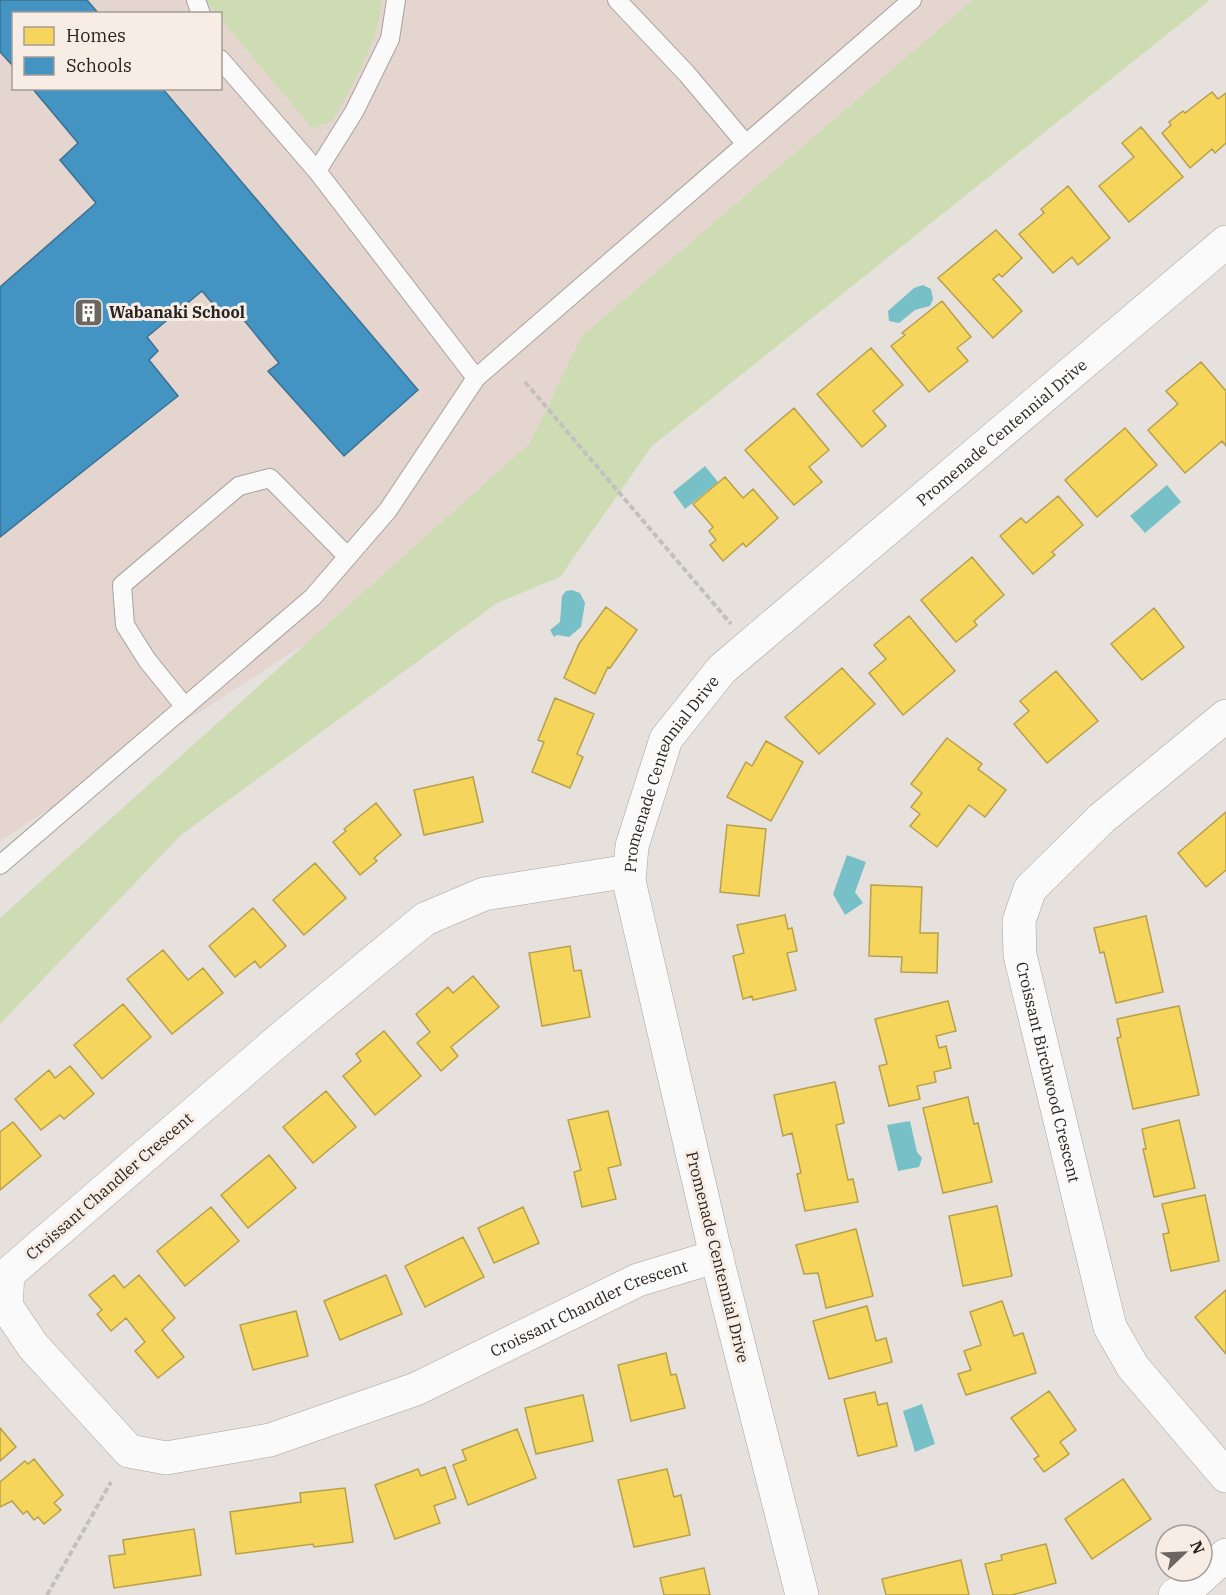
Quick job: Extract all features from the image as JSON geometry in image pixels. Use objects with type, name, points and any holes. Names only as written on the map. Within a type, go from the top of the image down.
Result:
[{"type":"street","name":"Promenade Centennial Drive","points":[[802,1595],[717,1256],[629,881],[632,846],[666,740],[722,669],[1226,242]]},
{"type":"street","name":"Croissant Birchwood Crescent","points":[[1226,716],[1102,818],[1030,889],[1019,921],[1020,955],[1110,1327],[1133,1367],[1226,1476]]},
{"type":"street","name":"Croissant Chandler Crescent","points":[[630,871],[484,894],[425,919],[278,1041],[8,1274],[6,1306],[33,1346],[129,1452],[166,1458],[270,1440],[416,1389],[638,1280],[717,1256]]},
{"type":"street","points":[[1175,1595],[1191,1586],[1226,1555]]},
{"type":"lane","points":[[317,171],[354,112],[390,39],[396,0]]},
{"type":"lane","points":[[617,0],[687,74],[745,143]]},
{"type":"lane","points":[[0,865],[313,597],[388,510],[476,378],[912,0]]},
{"type":"lane","points":[[222,61],[317,171],[476,378]]},
{"type":"lane","points":[[185,707],[147,660],[125,625],[122,585],[239,486],[270,478],[348,557]]},
{"type":"path","points":[[525,382],[749,645]]},
{"type":"path","points":[[46,1595],[111,1482]]},
{"type":"shaded area","points":[[0,0],[1087,0],[520,505],[0,841]]},
{"type":"green space","points":[[205,0],[382,0],[380,16],[370,47],[333,121],[315,128],[310,126],[222,20],[222,12],[215,12]]},
{"type":"green space","points":[[973,0],[1210,0],[652,446],[560,577],[497,603],[181,835],[0,1024],[0,918],[530,443],[581,337]]},
{"type":"water","points":[[923,285],[931,289],[933,299],[930,306],[915,310],[899,323],[889,321],[888,311],[914,288]]},
{"type":"water","points":[[705,466],[718,482],[685,509],[673,492]]},
{"type":"water","points":[[1167,485],[1181,502],[1145,533],[1130,516]]},
{"type":"water","points":[[572,590],[580,593],[585,603],[581,627],[569,637],[557,635],[554,637],[550,630],[560,622],[562,596],[566,591]]},
{"type":"water","points":[[847,855],[866,862],[855,892],[863,903],[845,915],[833,894]]},
{"type":"water","points":[[910,1121],[917,1152],[922,1158],[919,1167],[898,1171],[887,1125]]},
{"type":"water","points":[[922,1404],[935,1444],[915,1452],[903,1411]]},
{"type":"building: Homes","points":[[1212,92],[1218,99],[1226,93],[1226,143],[1215,153],[1212,149],[1190,168],[1162,133],[1171,125],[1169,122]]},
{"type":"building: Homes","points":[[1141,127],[1183,177],[1129,222],[1099,186],[1134,157],[1122,143]]},
{"type":"building: Homes","points":[[1068,186],[1110,238],[1078,265],[1072,257],[1053,273],[1019,234],[1044,213],[1041,209]]},
{"type":"building: Homes","points":[[996,230],[1022,258],[1002,277],[999,274],[993,279],[1022,311],[993,338],[938,278]]},
{"type":"building: Homes","points":[[942,301],[971,337],[957,348],[968,361],[929,392],[891,346],[905,335],[902,333]]},
{"type":"building: Homes","points":[[871,348],[903,385],[873,411],[886,426],[862,447],[817,394]]},
{"type":"building: Homes","points":[[1201,362],[1226,391],[1226,446],[1222,441],[1185,473],[1148,430],[1178,404],[1166,391]]},
{"type":"building: Homes","points":[[794,408],[829,450],[809,467],[822,482],[794,505],[745,450]]},
{"type":"building: Homes","points":[[1125,428],[1157,465],[1097,517],[1065,480]]},
{"type":"building: Homes","points":[[725,477],[743,498],[753,489],[778,518],[746,547],[743,543],[723,561],[710,545],[716,540],[709,531],[713,527],[693,504]]},
{"type":"building: Homes","points":[[1058,496],[1083,525],[1052,552],[1055,555],[1033,574],[1000,536],[1021,518],[1026,523]]},
{"type":"building: Homes","points":[[972,557],[1004,595],[974,621],[977,625],[956,642],[921,600]]},
{"type":"building: Homes","points":[[606,607],[637,630],[610,668],[608,667],[595,694],[564,678],[579,644]]},
{"type":"building: Homes","points":[[1154,608],[1184,647],[1142,680],[1111,644]]},
{"type":"building: Homes","points":[[909,616],[955,671],[903,715],[869,673],[886,659],[874,645]]},
{"type":"building: Homes","points":[[842,668],[875,704],[819,754],[785,717]]},
{"type":"building: Homes","points":[[1056,671],[1098,721],[1047,763],[1014,724],[1029,711],[1020,701]]},
{"type":"building: Homes","points":[[555,698],[594,714],[577,754],[583,757],[570,788],[532,772],[544,742],[538,740]]},
{"type":"building: Homes","points":[[947,738],[982,764],[978,769],[1006,790],[985,817],[969,805],[937,847],[910,826],[920,814],[911,807],[922,793],[911,784]]},
{"type":"building: Homes","points":[[766,741],[803,762],[771,821],[727,797],[746,762],[752,766]]},
{"type":"building: Homes","points":[[473,777],[483,822],[424,835],[414,790]]},
{"type":"building: Homes","points":[[376,803],[401,835],[374,858],[377,861],[360,875],[333,842],[346,831],[344,829]]},
{"type":"building: Homes","points":[[1226,812],[1226,870],[1206,887],[1178,853]]},
{"type":"building: Homes","points":[[727,825],[766,829],[759,896],[720,892]]},
{"type":"building: Homes","points":[[315,863],[346,898],[304,935],[273,900]]},
{"type":"building: Homes","points":[[871,885],[922,887],[920,933],[938,933],[937,973],[901,972],[902,957],[869,956]]},
{"type":"building: Homes","points":[[253,908],[286,946],[260,968],[255,961],[235,977],[209,946]]},
{"type":"building: Homes","points":[[785,915],[788,929],[792,928],[797,951],[787,953],[796,990],[753,1000],[752,996],[743,999],[733,956],[744,953],[737,925]]},
{"type":"building: Homes","points":[[1146,916],[1163,992],[1116,1003],[1104,952],[1100,953],[1094,928]]},
{"type":"building: Homes","points":[[570,946],[574,971],[581,970],[590,1017],[542,1026],[529,953]]},
{"type":"building: Homes","points":[[163,950],[188,980],[203,968],[223,993],[172,1034],[127,979]]},
{"type":"building: Homes","points":[[473,976],[499,1007],[451,1047],[458,1056],[441,1071],[417,1043],[430,1032],[416,1014],[448,987],[453,993]]},
{"type":"building: Homes","points":[[948,1001],[956,1031],[936,1036],[939,1048],[946,1046],[951,1068],[934,1072],[936,1082],[917,1086],[920,1099],[889,1106],[879,1066],[887,1064],[875,1019]]},
{"type":"building: Homes","points":[[123,1004],[151,1037],[102,1079],[74,1045]]},
{"type":"building: Homes","points":[[1179,1006],[1199,1095],[1133,1109],[1117,1038],[1121,1037],[1117,1019]]},
{"type":"building: Homes","points":[[384,1031],[421,1076],[375,1115],[343,1076],[361,1061],[356,1054]]},
{"type":"building: Homes","points":[[70,1066],[94,1094],[64,1119],[60,1115],[41,1130],[15,1099],[49,1070],[55,1078]]},
{"type":"building: Homes","points":[[835,1082],[844,1123],[836,1125],[848,1180],[853,1179],[858,1202],[805,1211],[797,1174],[801,1173],[792,1133],[783,1136],[774,1095]]},
{"type":"building: Homes","points":[[326,1091],[356,1127],[313,1163],[283,1127]]},
{"type":"building: Homes","points":[[968,1097],[974,1124],[978,1123],[992,1182],[943,1193],[923,1108]]},
{"type":"building: Homes","points":[[608,1111],[621,1165],[608,1168],[616,1199],[582,1207],[574,1172],[581,1170],[568,1120]]},
{"type":"building: Homes","points":[[1179,1120],[1195,1188],[1154,1197],[1143,1149],[1146,1149],[1142,1129]]},
{"type":"building: Homes","points":[[13,1122],[41,1156],[0,1190],[0,1132]]},
{"type":"building: Homes","points":[[269,1155],[296,1188],[248,1228],[221,1195]]},
{"type":"building: Homes","points":[[1205,1195],[1219,1261],[1171,1271],[1163,1234],[1169,1233],[1162,1204]]},
{"type":"building: Homes","points":[[997,1206],[1012,1276],[963,1286],[949,1216]]},
{"type":"building: Homes","points":[[211,1207],[239,1241],[185,1286],[157,1251]]},
{"type":"building: Homes","points":[[523,1207],[539,1243],[494,1263],[478,1228]]},
{"type":"building: Homes","points":[[856,1229],[873,1296],[826,1308],[818,1273],[804,1274],[796,1245]]},
{"type":"building: Homes","points":[[463,1237],[484,1277],[425,1307],[405,1266]]},
{"type":"building: Homes","points":[[114,1275],[124,1288],[139,1275],[175,1318],[162,1330],[184,1357],[158,1378],[135,1351],[145,1342],[126,1318],[111,1331],[97,1314],[102,1310],[89,1295]]},
{"type":"building: Homes","points":[[386,1275],[402,1314],[340,1340],[324,1301]]},
{"type":"building: Homes","points":[[1226,1290],[1226,1354],[1195,1317]]},
{"type":"building: Homes","points":[[1002,1301],[1014,1336],[1023,1333],[1036,1373],[966,1395],[958,1374],[971,1370],[964,1351],[981,1345],[970,1312]]},
{"type":"building: Homes","points":[[867,1306],[876,1341],[886,1338],[892,1362],[829,1379],[813,1321]]},
{"type":"building: Homes","points":[[296,1311],[308,1356],[253,1370],[240,1325]]},
{"type":"building: Homes","points":[[666,1353],[671,1375],[676,1374],[685,1408],[631,1421],[618,1365]]},
{"type":"building: Homes","points":[[1049,1391],[1076,1430],[1060,1442],[1069,1454],[1044,1472],[1034,1459],[1039,1456],[1011,1418]]},
{"type":"building: Homes","points":[[875,1392],[878,1405],[887,1403],[897,1446],[858,1456],[844,1399]]},
{"type":"building: Homes","points":[[583,1395],[593,1441],[536,1454],[525,1408]]},
{"type":"building: Homes","points":[[0,1428],[16,1447],[0,1461]]},
{"type":"building: Homes","points":[[517,1429],[536,1478],[468,1505],[453,1465],[466,1460],[462,1450]]},
{"type":"building: Homes","points":[[34,1459],[63,1495],[54,1503],[61,1510],[44,1524],[38,1517],[34,1520],[27,1511],[23,1514],[12,1501],[0,1507],[0,1482],[25,1461],[28,1464]]},
{"type":"building: Homes","points":[[445,1467],[456,1498],[434,1506],[440,1523],[395,1539],[375,1485],[418,1469],[421,1476]]},
{"type":"building: Homes","points":[[667,1469],[674,1497],[681,1495],[690,1535],[634,1547],[618,1480]]},
{"type":"building: Homes","points":[[1123,1479],[1151,1519],[1092,1559],[1065,1519]]},
{"type":"building: Homes","points":[[345,1488],[353,1542],[314,1547],[313,1544],[236,1554],[230,1512],[301,1502],[300,1493]]},
{"type":"building: Homes","points":[[194,1529],[201,1575],[114,1588],[109,1556],[125,1554],[123,1540]]},
{"type":"building: Homes","points":[[1046,1544],[1056,1583],[1012,1595],[993,1595],[985,1564],[1002,1560],[1001,1555]]},
{"type":"building: Homes","points":[[961,1560],[969,1595],[886,1595],[882,1579]]},
{"type":"building: Homes","points":[[704,1568],[710,1595],[664,1595],[660,1578]]},
{"type":"building: Schools","points":[[0,0],[87,0],[97,12],[12,12],[12,65],[0,52]]},
{"type":"building: Schools","name":"Wabanaki School","points":[[34,90],[164,90],[418,390],[344,456],[268,371],[279,363],[234,308],[223,316],[202,291],[147,337],[158,351],[149,360],[178,396],[0,537],[0,287],[96,203],[60,160],[78,143]]},
{"type":"place","name":"Wabanaki School","points":[[88,312]]}]
